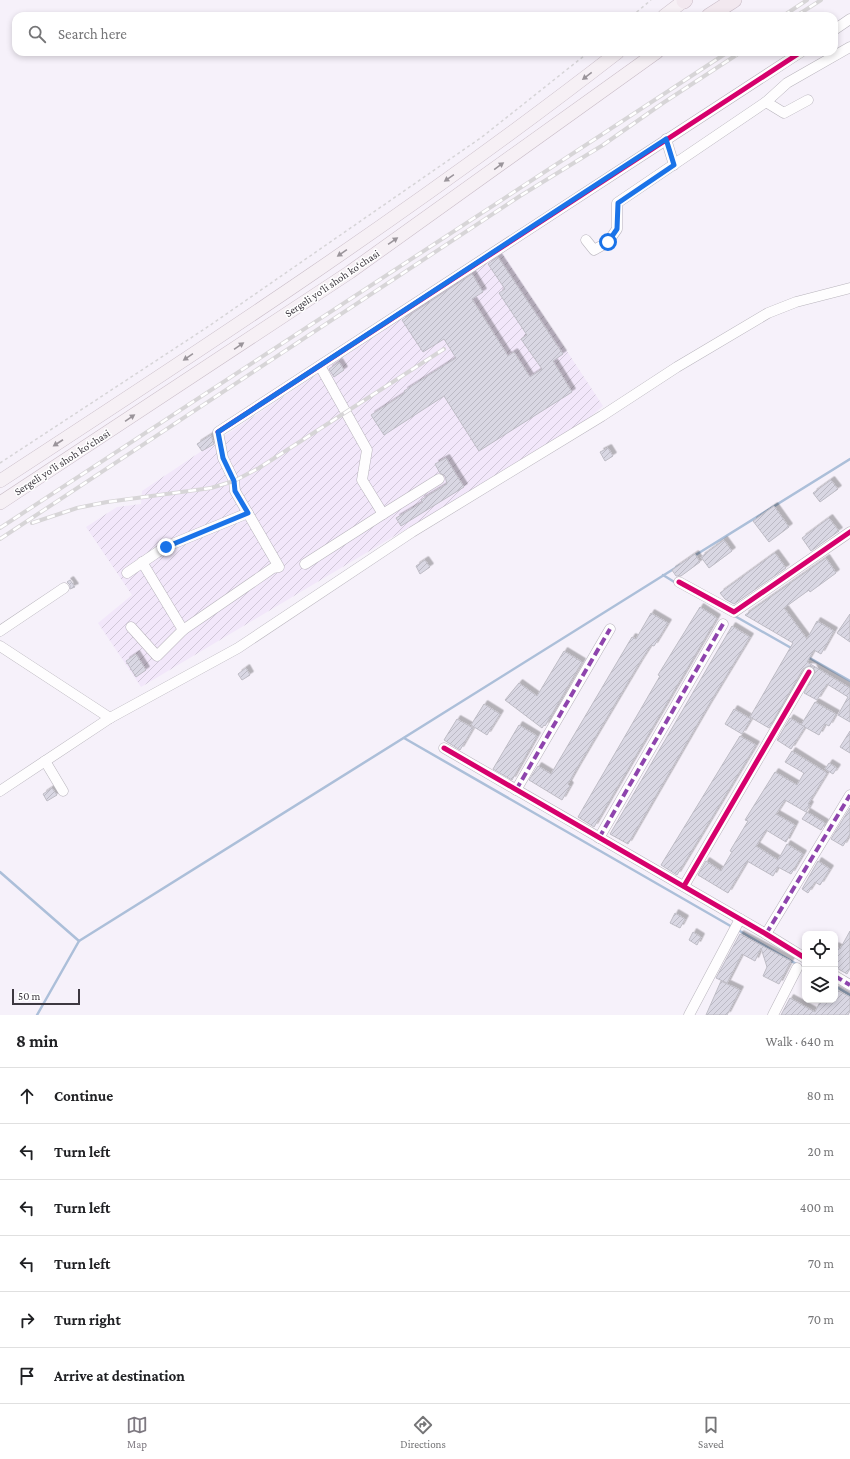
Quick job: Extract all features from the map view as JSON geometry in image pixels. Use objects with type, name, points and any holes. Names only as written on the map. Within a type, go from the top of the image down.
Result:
[{"type":"highway","points":[[714,12],[734,0]]},
{"type":"main road","points":[[669,12],[684,0]]},
{"type":"main road","points":[[713,12],[727,0]]},
{"type":"main road","name":"Sergeli yo‘li shoh ko‘chasi","points":[[0,481],[341,254],[464,167],[613,56]]},
{"type":"main road","name":"Sergeli yo‘li shoh ko‘chasi","points":[[0,503],[350,272],[651,56]]},
{"type":"street","points":[[838,28],[850,20]]},
{"type":"street","points":[[838,54],[850,47]]},
{"type":"street","points":[[131,627],[156,656],[183,630],[274,568],[279,567],[235,491],[234,481],[223,458],[218,432],[795,56]]},
{"type":"street","points":[[586,240],[594,250],[608,242],[617,229],[618,203],[766,102],[787,84],[835,56]]},
{"type":"street","points":[[766,102],[784,113],[808,100]]},
{"type":"street","points":[[666,139],[674,165]]},
{"type":"street","points":[[0,791],[110,718],[238,648],[412,532],[768,313],[796,302],[850,288]]},
{"type":"street","points":[[320,366],[367,450],[362,480],[383,514]]},
{"type":"street","points":[[305,564],[439,479]]},
{"type":"street","points":[[127,573],[166,547],[248,513]]},
{"type":"street","points":[[679,582],[734,612],[850,532]]},
{"type":"street","points":[[142,562],[183,630]]},
{"type":"street","points":[[0,631],[64,588]]},
{"type":"street","points":[[599,838],[723,624]]},
{"type":"street","points":[[516,790],[610,629]]},
{"type":"street","points":[[0,646],[110,718]]},
{"type":"street","points":[[684,886],[809,672]]},
{"type":"street","points":[[444,748],[684,886],[737,925],[766,934],[802,956]]},
{"type":"street","points":[[45,761],[63,791]]},
{"type":"street","points":[[766,934],[850,795]]},
{"type":"street","points":[[689,1015],[737,925]]},
{"type":"street","points":[[773,1015],[797,968]]},
{"type":"street","points":[[838,978],[850,985]]},
{"type":"path","points":[[637,12],[651,0]]},
{"type":"path","points":[[0,463],[209,326],[482,137],[585,56]]},
{"type":"shaded area","points":[[501,251],[603,406],[583,423],[569,432],[141,687],[98,623],[132,595],[86,527],[117,507],[141,504],[142,491]]},
{"type":"building","points":[[498,257],[563,354],[553,361],[572,392],[479,451],[444,396],[384,435],[371,415],[405,393],[404,391],[456,358],[444,339],[423,352],[402,320],[472,274],[483,292],[472,299],[508,356],[514,352],[530,377],[542,369],[521,339],[527,335],[499,293],[505,289],[488,264]]},
{"type":"building","points":[[339,362],[344,370],[334,377],[329,369]]},
{"type":"building","points":[[211,435],[214,444],[202,451],[197,444]]},
{"type":"building","points":[[608,448],[613,456],[605,461],[600,452]]},
{"type":"building","points":[[446,458],[464,487],[401,526],[396,518],[423,502],[421,500],[447,484],[445,476],[440,473],[435,464]]},
{"type":"building","points":[[831,480],[838,489],[820,502],[813,493]]},
{"type":"building","points":[[774,506],[789,527],[769,542],[753,521]]},
{"type":"building","points":[[829,518],[839,531],[811,551],[802,538]]},
{"type":"building","points":[[724,540],[732,551],[709,568],[701,557]]},
{"type":"building","points":[[775,553],[786,568],[734,604],[725,599],[720,593]]},
{"type":"building","points":[[695,554],[700,562],[681,576],[676,576],[672,570]]},
{"type":"building","points":[[826,558],[836,573],[810,592],[809,590],[784,608],[807,639],[817,621],[834,631],[821,654],[814,650],[807,662],[850,688],[850,722],[838,715],[848,697],[827,684],[817,700],[804,693],[815,672],[813,667],[809,666],[803,669],[769,728],[750,717],[793,643],[745,615]]},
{"type":"building","points":[[425,560],[430,567],[420,574],[416,566]]},
{"type":"building","points":[[70,580],[75,587],[70,589],[70,585],[67,582]]},
{"type":"building","points":[[700,607],[717,618],[594,827],[578,817],[660,676],[658,675]]},
{"type":"building","points":[[651,613],[668,623],[654,646],[651,645],[640,662],[577,768],[568,784],[570,786],[562,800],[529,780],[538,766],[551,774],[632,637],[636,639]]},
{"type":"building","points":[[850,614],[850,642],[837,633]]},
{"type":"building","points":[[732,626],[750,637],[628,844],[610,834]]},
{"type":"building","points":[[564,651],[582,662],[545,726],[544,725],[542,728],[505,700],[519,683],[537,696]]},
{"type":"building","points":[[136,654],[146,670],[136,677],[126,661]]},
{"type":"building","points":[[246,668],[250,675],[242,680],[238,674]]},
{"type":"building","points":[[815,702],[836,714],[829,726],[825,724],[819,735],[801,725]]},
{"type":"building","points":[[484,704],[500,714],[487,735],[471,725]]},
{"type":"building","points":[[734,709],[751,719],[742,734],[725,724]]},
{"type":"building","points":[[790,718],[805,727],[791,749],[777,740]]},
{"type":"building","points":[[457,719],[473,728],[460,750],[444,740]]},
{"type":"building","points":[[519,725],[537,736],[512,780],[493,769]]},
{"type":"building","points":[[850,731],[850,753],[840,747]]},
{"type":"building","points":[[740,736],[756,745],[677,875],[661,865]]},
{"type":"building","points":[[792,751],[827,773],[808,804],[810,805],[806,812],[785,800],[776,814],[795,825],[786,842],[766,830],[756,846],[778,860],[787,844],[803,854],[791,874],[778,867],[773,876],[747,861],[728,893],[698,875],[706,861],[721,871],[732,852],[730,851],[748,821],[745,820],[775,772],[797,785],[804,773],[785,762]]},
{"type":"building","points":[[829,763],[837,768],[833,774],[825,769]]},
{"type":"building","points":[[52,788],[57,795],[47,801],[43,794]]},
{"type":"building","points":[[850,808],[850,834],[843,846],[831,839]]},
{"type":"building","points":[[807,812],[825,823],[821,830],[802,819]]},
{"type":"building","points":[[818,861],[830,869],[820,885],[815,882],[808,893],[802,889]]},
{"type":"building","points":[[675,913],[685,919],[680,928],[670,923]]},
{"type":"building","points":[[850,931],[850,968],[847,974],[838,969],[838,948],[840,949]]},
{"type":"building","points":[[693,932],[701,937],[697,945],[689,940]]},
{"type":"building","points":[[740,934],[791,961],[779,984],[763,976],[767,967],[761,948],[755,961],[742,954],[727,983],[716,978]]},
{"type":"building","points":[[721,981],[740,990],[727,1015],[706,1015]]},
{"type":"building","points":[[838,991],[850,997],[850,1011],[848,1015],[781,1015],[790,998],[815,1012],[820,1003],[838,1003]]},
{"type":"waterway","points":[[694,556],[850,459]]},
{"type":"waterway","points":[[37,1015],[79,941],[680,565]]},
{"type":"waterway","points":[[663,575],[676,583]]},
{"type":"waterway","points":[[733,615],[793,649]]},
{"type":"waterway","points":[[808,657],[850,681]]},
{"type":"waterway","points":[[404,738],[734,928]]},
{"type":"waterway","points":[[0,872],[79,941]]},
{"type":"waterway","points":[[738,930],[802,967]]},
{"type":"waterway","points":[[838,988],[850,995]]},
{"type":"railway","points":[[789,12],[807,0]]},
{"type":"railway","points":[[802,12],[821,0]]},
{"type":"railway","points":[[0,528],[722,56]]},
{"type":"railway","points":[[0,539],[520,196],[603,145],[663,103],[735,56]]},
{"type":"railway","points":[[32,523],[77,508],[107,502],[211,488],[234,481],[259,468],[444,349]]},
{"type":"marked path","points":[[599,838],[723,624]]},
{"type":"marked path","points":[[516,790],[610,629]]},
{"type":"marked path","points":[[766,934],[850,795]]},
{"type":"marked path","points":[[838,978],[850,985]]},
{"type":"cycle path","points":[[218,432],[795,56]]},
{"type":"cycle path","points":[[679,582],[734,612],[850,532]]},
{"type":"cycle path","points":[[684,886],[809,672]]},
{"type":"cycle path","points":[[444,748],[802,956]]},
{"type":"route","points":[[166,547],[248,513],[235,491],[234,481],[223,458],[218,432],[666,139],[674,165],[618,203],[617,229],[608,242]]}]
